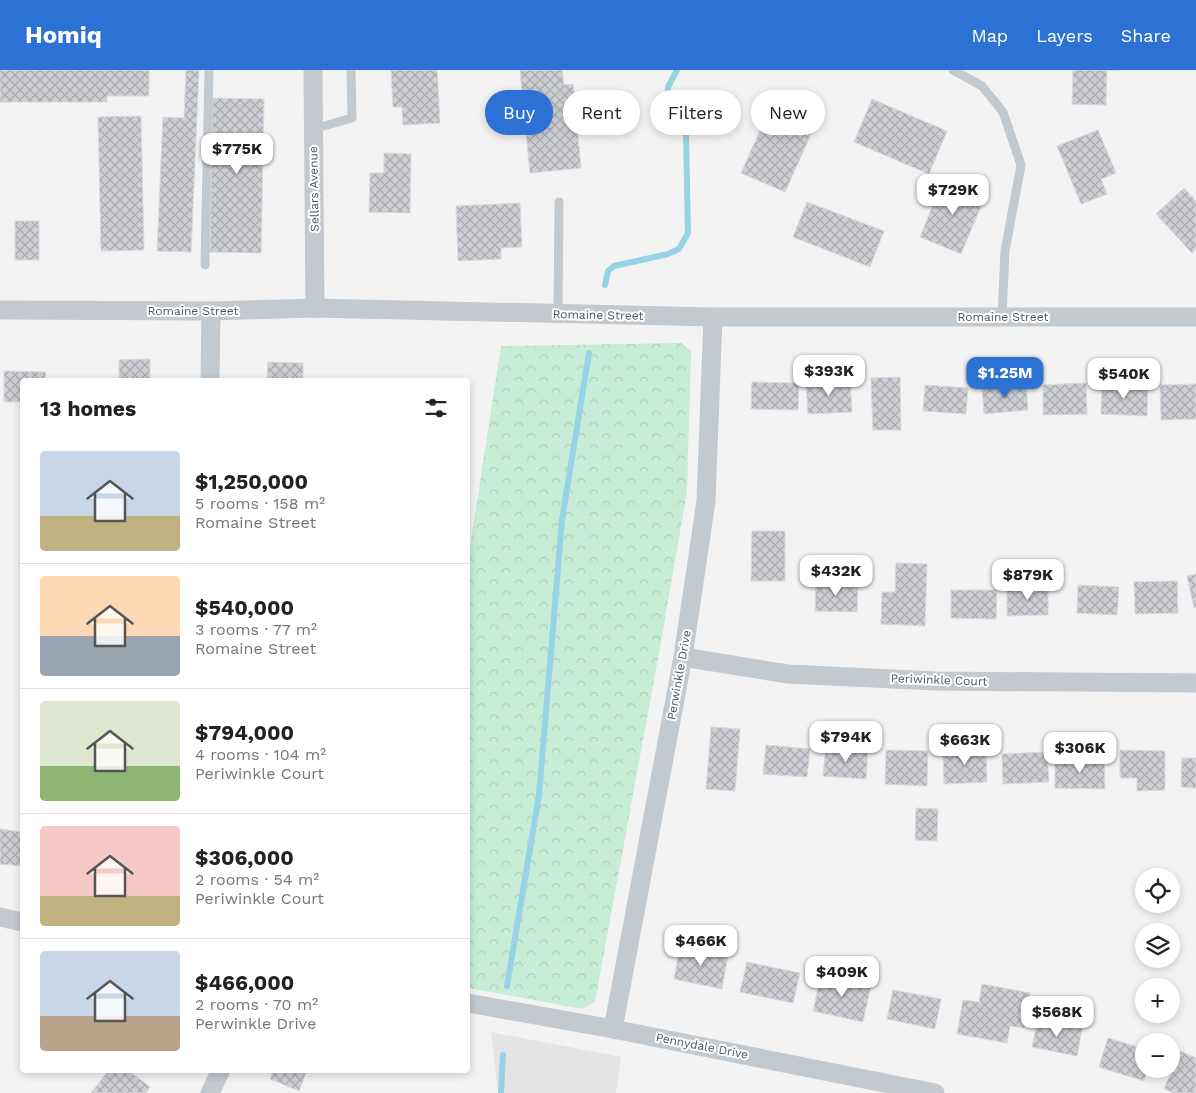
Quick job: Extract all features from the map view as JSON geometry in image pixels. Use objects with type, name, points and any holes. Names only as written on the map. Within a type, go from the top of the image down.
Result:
[{"type":"street","name":"Sellars Avenue","points":[[312,70],[315,308]]},
{"type":"street","name":"Romaine Street","points":[[0,310],[211,311],[315,308],[713,317],[1196,317]]},
{"type":"street","points":[[210,378],[211,311]]},
{"type":"street","name":"Perwinkle Drive","points":[[613,1029],[683,657],[706,501],[713,317]]},
{"type":"street","name":"Periwinkle Court","points":[[683,657],[788,674],[934,681],[1196,683]]},
{"type":"street","points":[[0,917],[20,922]]},
{"type":"street","name":"Pennydale Drive","points":[[470,1003],[613,1029],[935,1093]]},
{"type":"street","points":[[210,1093],[220,1073]]},
{"type":"lane","points":[[206,266],[210,70]]},
{"type":"lane","points":[[313,130],[352,118],[351,70]]},
{"type":"lane","points":[[953,70],[982,86],[1003,112],[1021,164],[1004,251],[1002,317]]},
{"type":"lane","points":[[558,314],[559,202]]},
{"type":"shaded area","points":[[491,1032],[621,1057],[616,1093],[498,1093]]},
{"type":"green space","points":[[681,343],[691,351],[687,492],[595,1002],[582,1009],[470,988],[470,547],[501,346]]},
{"type":"building","points":[[0,70],[149,70],[149,96],[107,96],[107,102],[0,102]]},
{"type":"building","points":[[186,70],[199,70],[191,252],[157,251],[163,117],[184,118]]},
{"type":"building","points":[[391,70],[437,70],[440,123],[403,125],[402,107],[393,107]]},
{"type":"building","points":[[520,70],[562,70],[564,85],[573,84],[574,90],[563,90],[563,135],[578,135],[581,168],[530,173],[526,135],[553,135],[553,90],[522,90]]},
{"type":"building","points":[[1073,70],[1107,70],[1106,105],[1072,104]]},
{"type":"building","points":[[213,98],[264,99],[261,253],[210,252]]},
{"type":"building","points":[[872,99],[947,131],[929,174],[854,142]]},
{"type":"building","points":[[141,116],[144,250],[101,251],[98,117]]},
{"type":"building","points":[[1098,130],[1116,173],[1101,179],[1107,194],[1081,204],[1057,146]]},
{"type":"building","points":[[758,135],[811,135],[785,192],[741,173]]},
{"type":"building","points":[[384,153],[411,154],[410,213],[369,212],[370,173],[384,173]]},
{"type":"building","points":[[944,178],[986,194],[961,254],[920,237]]},
{"type":"building","points":[[1184,188],[1196,201],[1196,249],[1192,253],[1156,214]]},
{"type":"building","points":[[807,202],[884,231],[870,267],[793,237]]},
{"type":"building","points":[[520,203],[522,247],[501,248],[501,259],[458,261],[456,206]]},
{"type":"building","points":[[15,221],[39,221],[39,260],[15,260]]},
{"type":"building","points":[[150,359],[150,378],[119,378],[119,360]]},
{"type":"building","points":[[268,362],[303,363],[303,378],[267,378]]},
{"type":"building","points":[[4,371],[46,372],[45,378],[20,378],[20,402],[4,402]]},
{"type":"building","points":[[900,377],[901,430],[873,430],[871,378]]},
{"type":"building","points":[[850,380],[852,412],[808,414],[806,382]]},
{"type":"building","points":[[752,382],[799,383],[798,410],[751,409]]},
{"type":"building","points":[[1086,383],[1087,414],[1043,415],[1043,385]]},
{"type":"building","points":[[1102,383],[1148,385],[1147,416],[1101,414]]},
{"type":"building","points":[[1026,384],[1028,410],[984,414],[982,388]]},
{"type":"building","points":[[1196,384],[1196,419],[1161,420],[1160,385]]},
{"type":"building","points":[[925,385],[968,388],[966,414],[923,411]]},
{"type":"building","points":[[752,531],[785,531],[785,581],[751,581]]},
{"type":"building","points":[[896,563],[927,564],[925,626],[881,624],[882,592],[895,592]]},
{"type":"building","points":[[1196,574],[1196,607],[1194,608],[1187,576]]},
{"type":"building","points":[[1177,581],[1178,613],[1135,614],[1134,582]]},
{"type":"building","points":[[816,582],[858,583],[857,612],[815,611]]},
{"type":"building","points":[[1078,585],[1119,587],[1117,615],[1077,613]]},
{"type":"building","points":[[1048,586],[1048,615],[1007,616],[1007,587]]},
{"type":"building","points":[[951,590],[997,590],[996,619],[951,618]]},
{"type":"building","points":[[711,727],[740,729],[735,791],[706,789]]},
{"type":"building","points":[[766,745],[810,749],[807,777],[763,774]]},
{"type":"building","points":[[826,746],[868,749],[866,779],[823,776]]},
{"type":"building","points":[[986,749],[987,782],[944,784],[943,751]]},
{"type":"building","points":[[886,750],[928,751],[927,786],[885,784]]},
{"type":"building","points":[[1120,750],[1165,751],[1165,790],[1137,791],[1137,778],[1120,778]]},
{"type":"building","points":[[1047,752],[1049,782],[1003,784],[1002,754]]},
{"type":"building","points":[[1055,758],[1104,760],[1105,789],[1055,788]]},
{"type":"building","points":[[1182,758],[1196,758],[1196,788],[1181,787]]},
{"type":"building","points":[[916,808],[938,809],[937,841],[915,840]]},
{"type":"building","points":[[0,829],[20,832],[20,866],[0,864]]},
{"type":"building","points":[[680,946],[728,955],[722,989],[674,979]]},
{"type":"building","points":[[747,962],[800,973],[793,1003],[740,992]]},
{"type":"building","points":[[821,975],[871,985],[863,1022],[813,1011]]},
{"type":"building","points":[[982,984],[1030,993],[1024,1028],[1010,1026],[1007,1043],[957,1034],[963,1000],[979,1002]]},
{"type":"building","points":[[893,990],[941,999],[935,1029],[887,1019]]},
{"type":"building","points":[[1038,1020],[1082,1029],[1077,1056],[1032,1047]]},
{"type":"building","points":[[1108,1038],[1135,1046],[1135,1078],[1145,1078],[1144,1081],[1099,1067]]},
{"type":"building","points":[[1180,1051],[1196,1058],[1196,1093],[1174,1093],[1164,1089],[1169,1078],[1180,1078]]},
{"type":"building","points":[[107,1073],[132,1073],[150,1087],[146,1093],[91,1093]]},
{"type":"building","points":[[272,1073],[306,1073],[299,1091],[270,1079]]},
{"type":"waterway","points":[[605,285],[608,271],[614,266],[668,254],[679,249],[688,233],[686,135],[669,108],[668,87],[677,70]]},
{"type":"waterway","points":[[507,986],[539,795],[562,520],[589,353]]},
{"type":"waterway","points":[[501,1093],[503,1055]]}]
